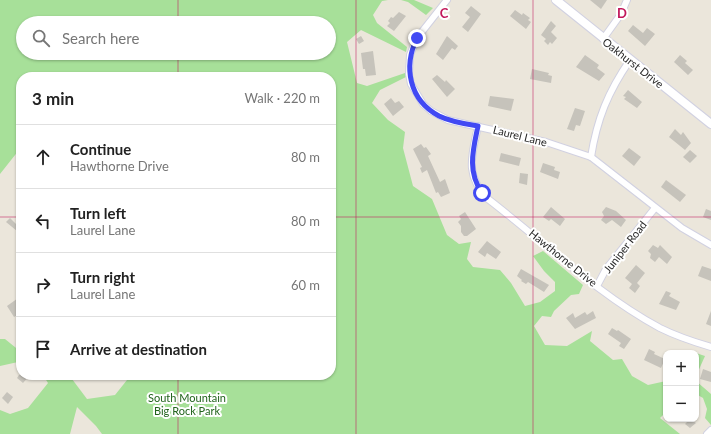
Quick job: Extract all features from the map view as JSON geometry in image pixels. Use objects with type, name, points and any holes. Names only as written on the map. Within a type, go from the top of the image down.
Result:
[{"type":"street","name":"Laurel Lane","points":[[447,0],[424,27],[412,47],[409,62],[411,82],[420,100],[431,111],[448,120],[546,142],[591,157],[682,228],[711,245]]},
{"type":"street","name":"Oakhurst Drive","points":[[556,0],[711,124]]},
{"type":"street","points":[[603,39],[621,14],[627,0]]},
{"type":"street","points":[[591,157],[603,106],[610,91],[630,60]]},
{"type":"street","name":"Hawthorne Drive","points":[[478,126],[471,165],[474,179],[482,193],[597,286],[660,328],[711,347]]},
{"type":"street","name":"Juniper Road","points":[[597,286],[606,269],[655,208]]},
{"type":"street","points":[[707,434],[711,430]]},
{"type":"green space","name":"South Mountain Big Rock Park","points":[[0,0],[388,0],[382,1],[373,15],[377,23],[407,47],[406,52],[361,30],[347,42],[357,83],[367,86],[405,73],[406,77],[380,90],[372,103],[388,120],[405,132],[403,148],[413,186],[432,199],[447,235],[459,244],[471,242],[467,259],[473,267],[500,270],[511,283],[525,306],[540,302],[555,291],[555,282],[544,271],[533,256],[543,251],[583,285],[579,294],[571,295],[554,311],[551,317],[542,316],[534,326],[545,345],[567,346],[592,331],[590,341],[613,360],[622,359],[632,376],[648,385],[663,382],[663,415],[660,418],[663,422],[680,434],[102,434],[77,407],[70,434],[0,434],[0,410],[10,414],[28,408],[48,383],[46,380],[73,380],[87,399],[115,395],[127,380],[336,380],[336,72],[16,72],[16,154],[0,174]]},
{"type":"green space","points":[[401,0],[414,0],[433,8],[426,15],[408,2]]},
{"type":"green space","points":[[0,339],[5,339],[16,348],[16,362],[0,366]]},
{"type":"green space","points":[[699,354],[705,356],[699,369]]},
{"type":"green space","points":[[699,384],[711,394],[711,425],[705,418],[707,409],[703,398],[699,396]]},
{"type":"building","points":[[590,0],[607,0],[601,9]]},
{"type":"building","points":[[471,6],[481,14],[468,32],[462,27],[470,17],[465,13]]},
{"type":"building","points":[[515,10],[530,18],[528,20],[531,22],[526,29],[510,16]]},
{"type":"building","points":[[399,12],[406,16],[394,31],[387,26],[390,23],[388,21]]},
{"type":"building","points":[[551,21],[556,26],[551,32],[557,38],[552,44],[550,42],[548,45],[544,41],[546,39],[541,35]]},
{"type":"building","points":[[633,25],[643,33],[647,28],[655,34],[645,46],[628,31]]},
{"type":"building","points":[[361,36],[364,41],[359,44],[356,39]]},
{"type":"building","points":[[447,36],[458,46],[455,50],[452,48],[443,60],[436,54]]},
{"type":"building","points":[[373,51],[376,75],[366,76],[365,69],[363,69],[361,53]]},
{"type":"building","points":[[585,55],[599,65],[597,68],[605,74],[599,81],[576,67]]},
{"type":"building","points":[[680,55],[687,61],[685,63],[693,70],[688,75],[674,62]]},
{"type":"building","points":[[532,69],[549,73],[548,75],[552,76],[551,83],[530,79]]},
{"type":"building","points":[[437,75],[445,82],[446,80],[455,89],[447,97],[432,79]]},
{"type":"building","points":[[628,90],[642,102],[637,108],[624,99],[626,97],[623,96]]},
{"type":"building","points":[[490,96],[514,99],[511,111],[488,106]]},
{"type":"building","points":[[391,98],[395,103],[399,101],[404,107],[393,116],[384,104]]},
{"type":"building","points":[[575,108],[585,111],[580,126],[576,125],[574,131],[567,129]]},
{"type":"building","points":[[675,129],[681,135],[683,132],[691,143],[685,150],[669,137]]},
{"type":"building","points":[[421,144],[424,148],[426,147],[431,154],[428,156],[440,182],[445,179],[450,193],[441,197],[438,192],[436,193],[427,170],[422,173],[420,168],[422,167],[413,149]]},
{"type":"building","points":[[629,148],[641,157],[634,166],[622,156]]},
{"type":"building","points":[[690,150],[697,156],[690,163],[683,157]]},
{"type":"building","points":[[501,153],[521,158],[519,166],[499,161]]},
{"type":"building","points":[[543,163],[555,167],[554,170],[560,172],[558,179],[540,172]]},
{"type":"building","points":[[520,173],[528,174],[527,185],[519,183]]},
{"type":"building","points":[[666,180],[686,195],[680,202],[661,187]]},
{"type":"building","points":[[551,207],[565,219],[560,226],[551,219],[549,221],[543,217]]},
{"type":"building","points":[[606,207],[616,211],[626,220],[621,227],[612,220],[606,224],[601,220],[604,216],[602,212]]},
{"type":"building","points":[[706,209],[711,211],[711,220],[703,217]]},
{"type":"building","points":[[465,212],[476,229],[467,236],[464,236],[461,232],[461,226],[458,222],[461,219],[459,216]]},
{"type":"building","points":[[10,218],[16,224],[16,230],[6,222]]},
{"type":"building","points":[[487,241],[501,252],[496,259],[487,253],[485,257],[478,252]]},
{"type":"building","points":[[653,245],[658,248],[660,245],[672,257],[667,264],[659,257],[655,262],[650,258],[651,254],[648,251]]},
{"type":"building","points":[[636,265],[645,273],[637,283],[640,286],[635,293],[629,288],[632,284],[625,278]]},
{"type":"building","points":[[702,266],[711,269],[711,281],[698,276]]},
{"type":"building","points":[[521,269],[549,285],[544,292],[528,282],[526,284],[521,281],[522,280],[517,276]]},
{"type":"building","points":[[666,291],[671,293],[669,296],[680,302],[676,310],[659,304]]},
{"type":"building","points":[[16,300],[16,316],[14,317],[7,306]]},
{"type":"building","points":[[593,311],[596,318],[575,329],[566,318],[573,313],[575,318],[585,312],[587,315]]},
{"type":"building","points":[[711,311],[711,326],[706,324]]},
{"type":"building","points":[[612,328],[617,331],[618,330],[631,339],[624,349],[619,346],[621,343],[608,334]]},
{"type":"building","points":[[649,349],[655,352],[654,354],[663,358],[663,364],[661,368],[644,360]]},
{"type":"building","points":[[703,369],[711,372],[711,382],[700,379]]},
{"type":"building","points":[[7,392],[13,397],[8,404],[2,398]]},
{"type":"building","points":[[687,422],[696,423],[690,428],[685,424]]},
{"type":"route","points":[[417,38],[412,47],[409,62],[409,74],[415,93],[423,104],[440,116],[448,120],[478,126],[471,165],[474,179],[482,193]]}]
